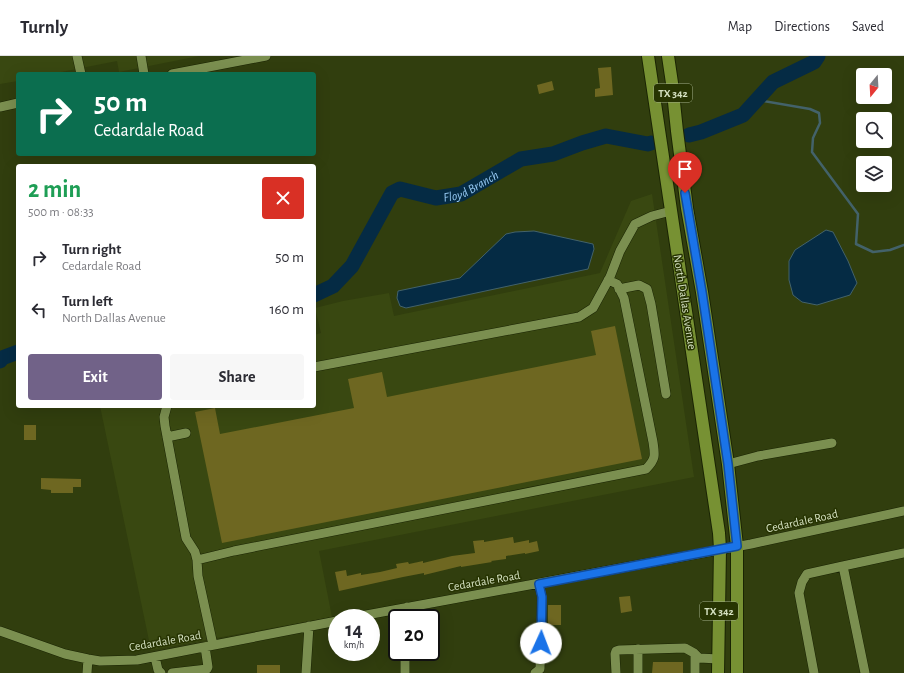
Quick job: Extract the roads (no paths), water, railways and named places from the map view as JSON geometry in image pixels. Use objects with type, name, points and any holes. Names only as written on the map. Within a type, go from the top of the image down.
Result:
[{"type":"main road","name":"North Dallas Avenue","points":[[648,56],[712,483],[720,549]]},
{"type":"main road","name":"North Dallas Avenue","points":[[668,56],[687,208],[702,292],[728,464],[737,546]]},
{"type":"main road","points":[[671,211],[687,208]]},
{"type":"main road","name":"TX 342","points":[[737,546],[737,673]]},
{"type":"main road","name":"TX 342","points":[[718,673],[720,549]]},
{"type":"street","points":[[77,56],[81,72]]},
{"type":"street","points":[[141,56],[144,72]]},
{"type":"street","points":[[182,72],[266,56]]},
{"type":"street","points":[[0,107],[16,103]]},
{"type":"street","points":[[316,367],[579,317],[593,308],[608,280],[620,251],[635,224],[652,216],[671,211]]},
{"type":"street","points":[[197,560],[646,469],[651,464],[655,456],[653,442],[624,298],[617,284],[608,280]]},
{"type":"street","points":[[619,289],[639,285],[647,288],[666,394]]},
{"type":"street","points":[[166,408],[164,417],[167,437],[186,538],[195,552],[197,560],[198,576],[209,646],[207,671],[172,673]]},
{"type":"street","points":[[167,437],[186,433]]},
{"type":"street","points":[[728,464],[758,456],[832,444]]},
{"type":"street","name":"Cedardale Road","points":[[380,612],[539,584],[737,546],[904,511]]},
{"type":"street","points":[[814,673],[799,593],[802,582],[807,574],[904,553]]},
{"type":"street","points":[[843,566],[865,673]]},
{"type":"street","points":[[535,673],[540,669],[542,597],[539,584]]},
{"type":"street","name":"Cedardale Road","points":[[0,631],[65,654],[100,661],[137,660],[155,657],[328,623]]},
{"type":"street","points":[[0,626],[13,636]]},
{"type":"street","points":[[306,673],[309,626]]},
{"type":"street","points":[[616,673],[615,654],[616,651],[619,650],[685,648],[699,658],[718,659]]},
{"type":"street","points":[[638,650],[638,673]]},
{"type":"street","points":[[695,654],[695,673]]},
{"type":"street","points":[[155,657],[158,670],[162,673]]},
{"type":"street","points":[[88,659],[88,673]]},
{"type":"street","points":[[404,673],[405,661]]},
{"type":"water","points":[[826,230],[833,232],[848,261],[857,283],[850,295],[817,305],[802,302],[793,295],[789,280],[789,261],[795,250]]},
{"type":"water","points":[[534,231],[593,244],[594,249],[588,269],[406,308],[400,306],[397,298],[398,291],[460,278],[506,234]]},
{"type":"waterway","name":"Floyd Branch","points":[[689,135],[701,132],[743,115],[773,82],[814,62],[818,56]]},
{"type":"waterway","points":[[757,100],[810,109],[819,113],[820,123],[813,138],[812,152],[858,214],[856,244],[873,252],[890,250],[904,245]]},
{"type":"waterway","name":"Floyd Branch","points":[[316,294],[333,286],[352,266],[392,193],[400,189],[436,198],[461,194],[521,159],[553,154],[606,136],[648,144],[651,143]]},
{"type":"waterway","name":"Floyd Branch","points":[[0,361],[2,358],[16,353]]}]
